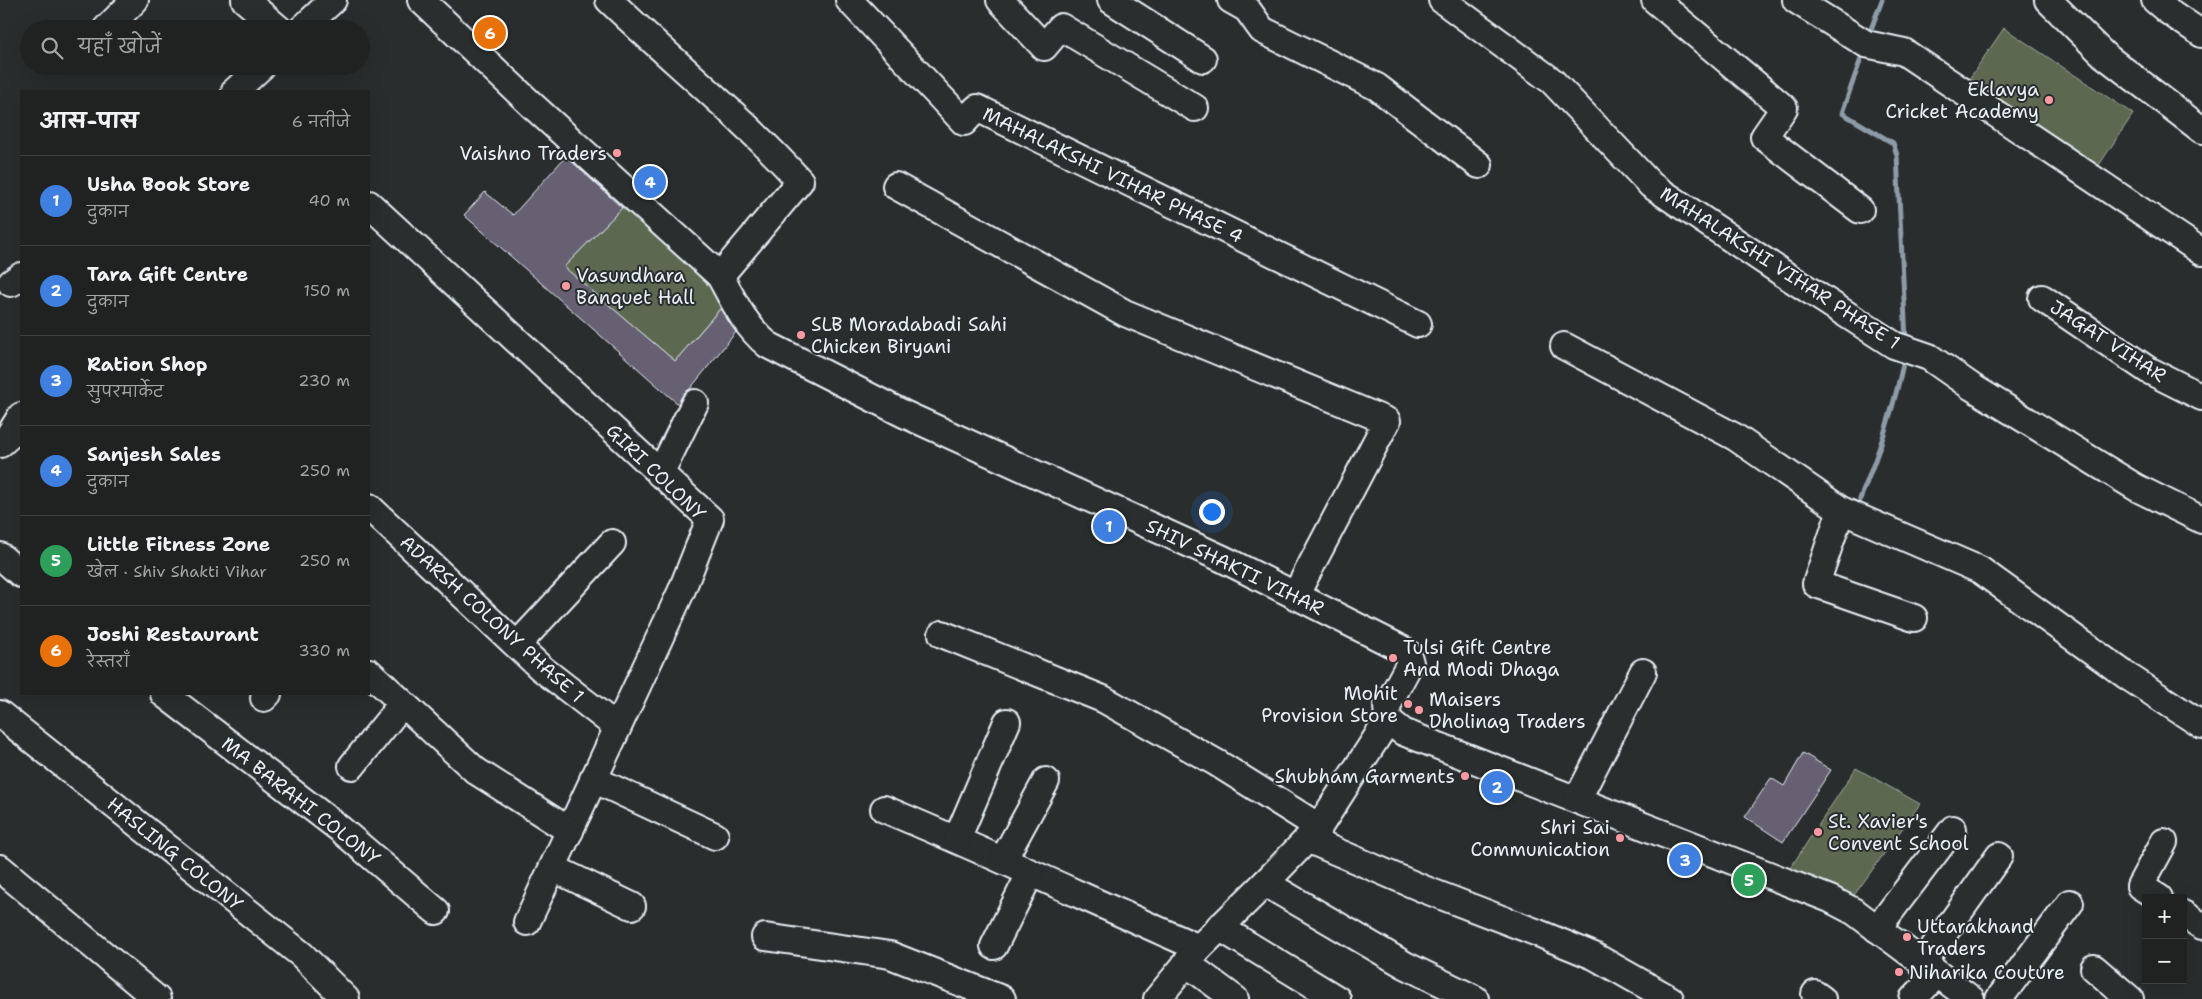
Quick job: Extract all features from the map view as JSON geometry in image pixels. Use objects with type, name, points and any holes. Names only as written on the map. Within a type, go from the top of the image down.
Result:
[{"type":"street","points":[[115,20],[135,0]]},
{"type":"street","points":[[245,0],[269,20]]},
{"type":"street","points":[[312,20],[333,0]]},
{"type":"street","name":"SHIV SHAKTI VIHAR","points":[[421,0],[533,106],[720,276],[739,314],[758,337],[768,344],[904,414],[1223,559],[1407,652],[1410,663],[1387,706],[1388,720]]},
{"type":"street","points":[[609,0],[646,36],[681,65],[767,145],[800,181],[720,276]]},
{"type":"street","name":"MAHALAKSHI VIHAR PHASE 4","points":[[849,0],[964,122],[977,108],[1418,324]]},
{"type":"street","points":[[1000,0],[1044,47],[1061,27],[1195,108]]},
{"type":"street","points":[[1111,0],[1203,59]]},
{"type":"street","points":[[1231,0],[1247,9],[1262,30],[1377,87],[1479,165]]},
{"type":"street","name":"MAHALAKSHI VIHAR PHASE 1","points":[[1442,0],[1552,81],[1651,185],[1894,345],[1930,357],[1972,387],[2137,488],[2202,520]]},
{"type":"street","points":[[1655,0],[1784,108],[1764,137],[1860,210]]},
{"type":"street","points":[[1796,0],[1830,9],[1866,44],[1904,52],[2202,252]]},
{"type":"street","points":[[2048,0],[2104,55],[2202,130]]},
{"type":"street","points":[[2156,0],[2168,11],[2202,34]]},
{"type":"street","points":[[242,89],[254,75]]},
{"type":"street","points":[[896,186],[1125,313],[1387,421],[1295,596]]},
{"type":"street","name":"GIRI COLONY","points":[[373,216],[710,519],[680,592],[527,922]]},
{"type":"street","name":"JAGAT VIHAR","points":[[2042,298],[2148,370],[2202,397]]},
{"type":"street","points":[[1564,346],[1735,437],[1841,510],[1980,570],[2127,676],[2202,725]]},
{"type":"street","points":[[660,474],[695,403]]},
{"type":"street","points":[[0,444],[8,437],[20,418]]},
{"type":"street","name":"ADARSH COLONY PHASE 1","points":[[370,508],[541,668],[617,727]]},
{"type":"street","points":[[1841,510],[1816,584],[1914,618]]},
{"type":"street","points":[[517,645],[612,543]]},
{"type":"street","points":[[0,556],[20,573]]},
{"type":"street","points":[[942,634],[1103,699],[1217,763],[1313,833],[1426,890],[1594,956],[1670,999]]},
{"type":"street","points":[[1577,800],[1643,672]]},
{"type":"street","points":[[370,673],[476,771],[570,831]]},
{"type":"street","name":"MA BARAHI COLONY","points":[[165,695],[340,829],[436,911]]},
{"type":"street","points":[[352,766],[402,704]]},
{"type":"street","name":"HASLING COLONY","points":[[0,714],[302,955],[346,999]]},
{"type":"street","points":[[1165,996],[1193,955],[1313,833],[1388,720],[1404,732],[1830,899],[1855,912],[1971,999]]},
{"type":"street","points":[[957,840],[1007,722]]},
{"type":"street","points":[[593,779],[715,836]]},
{"type":"street","points":[[1003,860],[1046,781]]},
{"type":"street","points":[[884,809],[1003,860],[1193,955],[1235,999]]},
{"type":"street","points":[[1877,929],[1953,829]]},
{"type":"street","points":[[2153,894],[2140,886],[2164,842]]},
{"type":"street","points":[[1914,999],[1930,969],[1999,856]]},
{"type":"street","points":[[0,868],[157,999]]},
{"type":"street","points":[[552,868],[632,906]]},
{"type":"street","points":[[994,946],[1030,874]]},
{"type":"street","points":[[1265,883],[1405,965],[1475,999]]},
{"type":"street","points":[[1999,999],[2070,902]]},
{"type":"street","points":[[2187,917],[2202,926]]},
{"type":"street","points":[[1219,928],[1337,999]]},
{"type":"street","points":[[765,937],[890,955],[1002,999]]},
{"type":"street","points":[[2094,968],[2130,999]]},
{"type":"green space","name":"Eklavya Cricket Academy","points":[[2004,28],[2133,114],[2095,171],[1965,85]]},
{"type":"green space","points":[[624,206],[712,287],[723,305],[675,361],[564,267]]},
{"type":"green space","points":[[1856,768],[1920,804],[1852,898],[1789,870]]},
{"type":"building","name":"Vasundhara Banquet Hall","points":[[566,156],[622,208],[564,267],[675,361],[720,309],[736,332],[690,389],[682,396],[678,404],[464,215],[485,192],[513,215]]},
{"type":"building","points":[[1803,753],[1831,770],[1783,842],[1745,817],[1771,778],[1784,786]]},
{"type":"waterway","points":[[1868,37],[1882,0]]},
{"type":"waterway","points":[[1864,50],[1842,113],[1893,143],[1897,155],[1906,341]]},
{"type":"waterway","points":[[1860,499],[1885,430],[1896,395],[1904,359]]},
{"type":"place","name":"Joshi Restaurant","points":[[490,33]]},
{"type":"place","name":"Eklavya Cricket Academy","points":[[2049,100]]},
{"type":"place","name":"Vaishno Traders","points":[[617,153]]},
{"type":"place","name":"Sanjesh Sales","points":[[650,182]]},
{"type":"place","name":"Vasundhara Banquet Hall","points":[[566,286]]},
{"type":"place","name":"SLB Moradabadi Sahi Chicken Biryani","points":[[801,335]]},
{"type":"place","name":"Usha Book Store","points":[[1109,526]]},
{"type":"place","name":"Tulsi Gift Centre And Modi Dhaga","points":[[1393,658]]},
{"type":"place","name":"Mohit Provision Store","points":[[1408,704]]},
{"type":"place","name":"Maisers Dholinag Traders","points":[[1419,710]]},
{"type":"place","name":"Shubham Garments","points":[[1465,776]]},
{"type":"place","name":"Tara Gift Centre","points":[[1497,787]]},
{"type":"place","name":"St. Xavier's Convent School","points":[[1818,832]]},
{"type":"place","name":"Shri Sai Communication","points":[[1620,838]]},
{"type":"place","name":"Ration Shop","points":[[1685,860]]},
{"type":"place","name":"Little Fitness Zone","points":[[1749,880]]},
{"type":"place","name":"Uttarakhand Traders","points":[[1907,937]]},
{"type":"place","name":"Niharika Couture","points":[[1899,972]]}]
